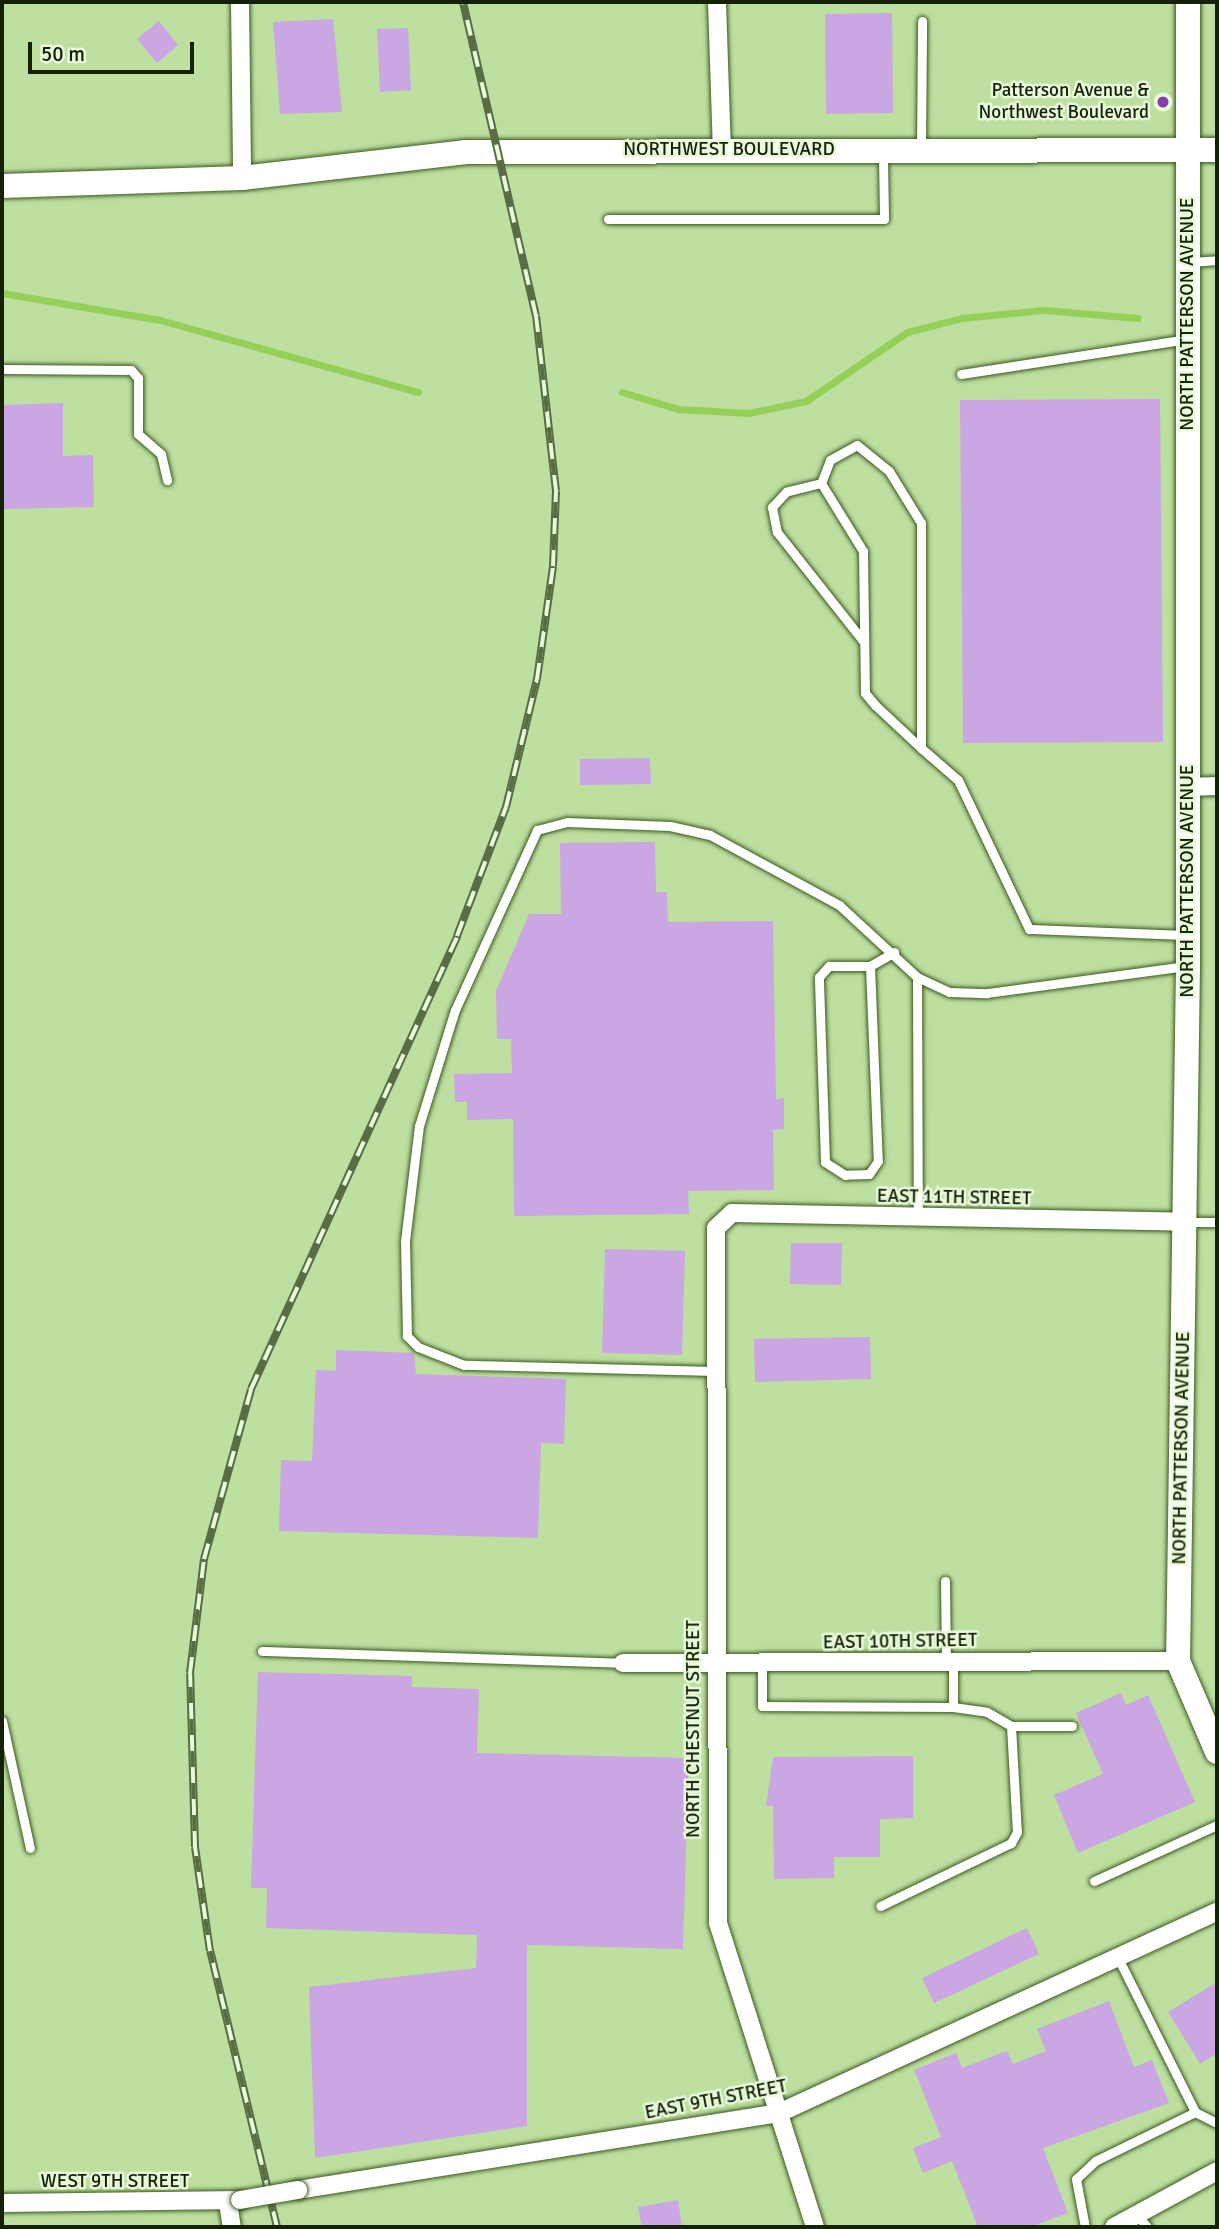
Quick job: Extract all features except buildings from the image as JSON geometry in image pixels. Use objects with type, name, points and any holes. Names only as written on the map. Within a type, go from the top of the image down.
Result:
[{"type":"main road","name":"NORTH PATTERSON AVENUE","points":[[1188,2],[1188,966],[1178,1661],[1215,1741]]},
{"type":"main road","name":"NORTHWEST BOULEVARD","points":[[2,186],[242,178],[466,152],[722,149],[1217,150]]},
{"type":"street","points":[[240,2],[242,178]]},
{"type":"street","points":[[717,2],[722,149]]},
{"type":"street","points":[[1188,787],[1217,786]]},
{"type":"street","name":"NORTH CHESTNUT STREET","points":[[721,1217],[715,1371],[714,1665],[718,1923],[815,2227]]},
{"type":"street","name":"EAST 11TH STREET","points":[[721,1217],[1186,1222]]},
{"type":"street","name":"EAST 10TH STREET","points":[[623,1663],[762,1665],[1178,1661]]},
{"type":"street","name":"EAST 9TH STREET","points":[[234,2202],[779,2113],[1217,1912]]},
{"type":"street","points":[[1114,2227],[1142,2221],[1217,2171]]},
{"type":"street","points":[[232,2227],[234,2202]]},
{"type":"street","name":"WEST 9TH STREET","points":[[2,2203],[234,2202]]},
{"type":"lane","points":[[921,150],[922,21]]},
{"type":"lane","points":[[608,219],[884,219],[883,150]]},
{"type":"lane","points":[[1188,262],[1217,260]]},
{"type":"lane","points":[[961,374],[1188,339]]},
{"type":"lane","points":[[2,369],[131,370],[138,378],[138,434],[161,454],[167,480]]},
{"type":"lane","points":[[863,641],[777,532],[772,507],[779,500],[821,483],[830,460],[858,445],[889,471],[921,523],[921,748]]},
{"type":"lane","points":[[821,483],[863,551],[865,693],[958,780],[1029,929],[1188,935]]},
{"type":"lane","points":[[715,1371],[464,1365],[418,1347],[407,1336],[405,1241],[419,1126],[455,1010],[527,841],[550,824],[670,826],[710,835],[839,905],[929,986],[968,994],[1188,966]]},
{"type":"lane","points":[[870,966],[878,1161],[869,1174],[845,1175],[825,1162],[819,977],[829,966],[870,966],[894,952]]},
{"type":"lane","points":[[917,977],[918,1218]]},
{"type":"lane","points":[[1186,1222],[1217,1222]]},
{"type":"lane","points":[[944,1581],[953,1707]]},
{"type":"lane","points":[[262,1651],[623,1663]]},
{"type":"lane","points":[[762,1665],[762,1706],[953,1707],[987,1712],[1011,1726],[1072,1726]]},
{"type":"lane","points":[[2,1721],[30,1848]]},
{"type":"lane","points":[[880,1906],[1011,1843],[1017,1832],[1011,1726]]},
{"type":"lane","points":[[1094,1881],[1217,1825]]},
{"type":"lane","points":[[1118,1958],[1195,2112],[1217,2123]]},
{"type":"lane","points":[[1085,2227],[1076,2179],[1095,2161],[1195,2112]]},
{"type":"waterway","points":[[2,293],[160,320],[418,392]]},
{"type":"waterway","points":[[622,392],[678,409],[748,413],[806,401],[907,332],[962,318],[1044,310],[1138,318]]},
{"type":"railway","points":[[277,2227],[210,1951],[195,1847],[190,1673],[204,1559],[251,1389],[457,936],[506,807],[537,679],[553,566],[556,491],[536,316],[463,2]]},
{"type":"place","name":"Patterson Avenue & Northwest Boulevard","points":[[1163,102]]}]
